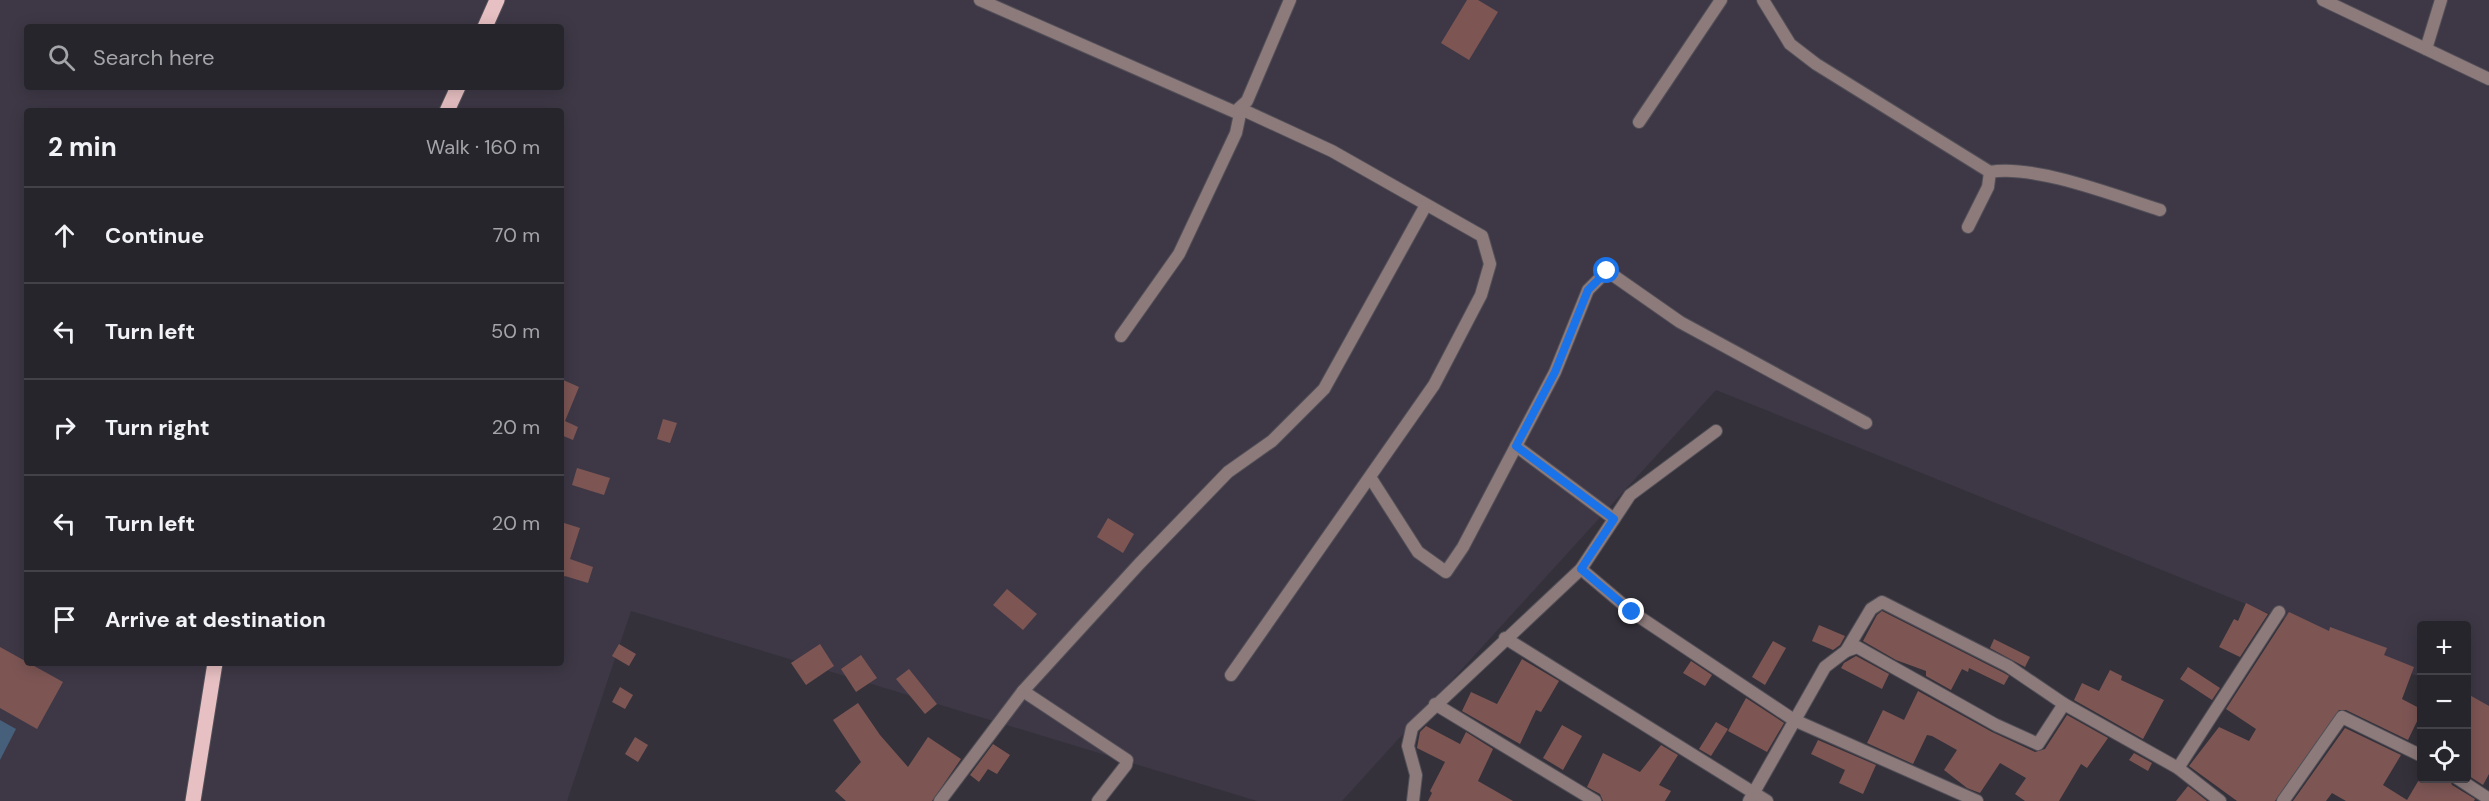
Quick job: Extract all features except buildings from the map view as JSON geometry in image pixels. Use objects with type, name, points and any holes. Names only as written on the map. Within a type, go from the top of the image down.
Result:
[{"type":"main road","points":[[486,24],[497,0]]},
{"type":"main road","points":[[448,108],[457,90]]},
{"type":"main road","points":[[193,801],[215,666]]},
{"type":"street","points":[[980,0],[1229,111],[1235,112],[1241,109]]},
{"type":"street","points":[[1121,336],[1179,254],[1236,133],[1241,109],[1254,87],[1290,0]]},
{"type":"street","points":[[1639,122],[1721,0]]},
{"type":"street","points":[[1763,0],[1790,44],[1816,64],[1990,172],[2006,169],[2077,183],[2160,210]]},
{"type":"street","points":[[2323,0],[2489,79]]},
{"type":"street","points":[[2426,49],[2441,0]]},
{"type":"street","points":[[1231,675],[1434,385],[1481,295],[1490,264],[1482,236],[1332,151],[1241,109]]},
{"type":"street","points":[[1968,227],[1988,187],[1990,172]]},
{"type":"street","points":[[940,801],[1023,692],[1228,472],[1272,441],[1324,389],[1426,205]]},
{"type":"street","points":[[1370,477],[1418,552],[1446,572],[1463,547],[1555,372],[1588,290],[1607,271],[1680,322],[1866,423]]},
{"type":"street","points":[[1413,801],[1416,775],[1408,746],[1412,728],[1505,638],[1581,569],[1630,495],[1716,431]]},
{"type":"street","points":[[1516,446],[1614,519]]},
{"type":"street","points":[[1581,569],[1632,612],[1794,720],[1977,801]]},
{"type":"street","points":[[1846,651],[1871,609],[1882,602],[2008,666],[2064,704],[2178,768],[2220,801]]},
{"type":"street","points":[[2178,768],[2279,612]]},
{"type":"street","points":[[1505,638],[1751,797],[1767,801]]},
{"type":"street","points":[[1751,797],[1825,667],[1846,651],[1857,647],[1996,724],[2038,744],[2064,704]]},
{"type":"street","points":[[1023,692],[1127,760],[1126,765],[1098,801]]},
{"type":"street","points":[[1435,704],[1595,801]]},
{"type":"street","points":[[2283,801],[2342,717],[2417,754]]},
{"type":"street","points":[[2465,783],[2489,799]]},
{"type":"shaded area","points":[[0,0],[2489,0],[2489,709],[2471,701],[2471,621],[2417,621],[2417,676],[2345,644],[1716,390],[1342,801],[1257,801],[631,611],[567,801],[0,801]]},
{"type":"water","points":[[0,720],[16,729],[0,760]]},
{"type":"route","points":[[1607,271],[1588,290],[1555,372],[1516,446],[1614,519],[1581,569],[1632,612]]}]
